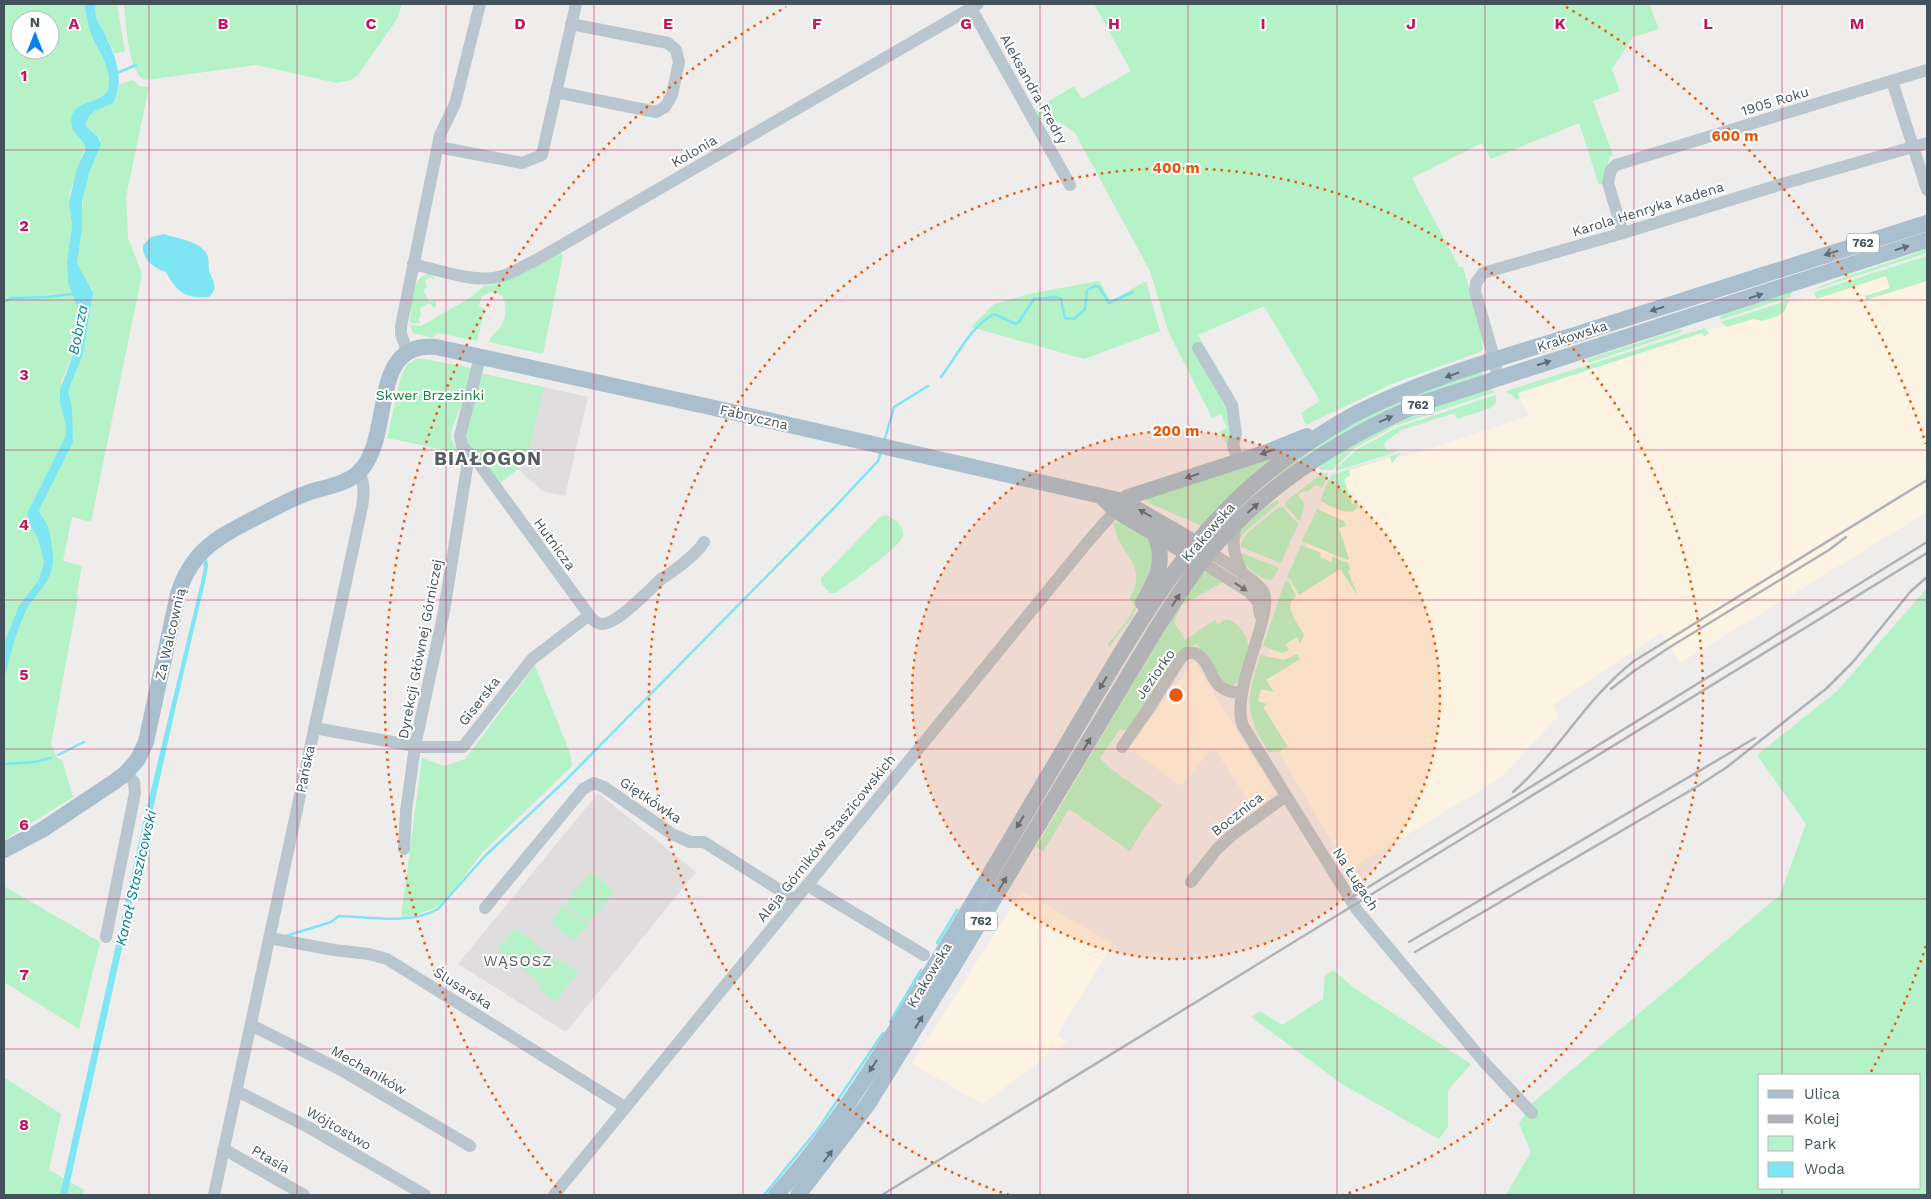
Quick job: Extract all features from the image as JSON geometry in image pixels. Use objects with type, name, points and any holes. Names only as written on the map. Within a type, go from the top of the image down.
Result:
[{"type":"main road","name":"Krakowska","points":[[776,1195],[851,1100],[888,1043],[1128,641],[1192,548],[1218,518],[1260,478],[1328,430],[1392,397],[1494,361],[1927,223]]},
{"type":"main road","name":"Krakowska","points":[[798,1195],[868,1104],[1158,626],[1206,557],[1236,524],[1294,474],[1349,438],[1383,420],[1422,404],[1927,240]]},
{"type":"main road","name":"Fabryczna","points":[[407,351],[413,348],[428,347],[480,357],[894,448],[1100,496],[1119,505],[1206,557]]},
{"type":"main road","points":[[359,472],[372,453],[392,369],[398,359],[407,351]]},
{"type":"main road","points":[[1119,505],[1128,497],[1328,430]]},
{"type":"main road","name":"Za Walcownią","points":[[4,850],[55,822],[126,773],[138,758],[144,746],[178,594],[184,577],[194,560],[207,546],[230,531],[294,498],[346,481],[359,472]]},
{"type":"main road","name":"Fabryczna","points":[[1119,505],[1154,533],[1192,548]]},
{"type":"main road","points":[[1128,641],[1160,565],[1160,549],[1154,533]]},
{"type":"street","points":[[407,351],[401,334],[401,326],[440,135],[447,124],[455,104],[480,4]]},
{"type":"street","points":[[438,148],[522,163],[542,155],[576,4]]},
{"type":"street","name":"Aleksandra Fredry","points":[[974,6],[1070,185]]},
{"type":"street","name":"Kolonia","points":[[413,264],[475,278],[488,279],[506,275],[538,259],[974,6]]},
{"type":"street","points":[[556,92],[656,112],[665,107],[672,95],[679,62],[676,50],[668,43],[571,24]]},
{"type":"street","name":"1905 Roku","points":[[1623,233],[1608,183],[1611,170],[1616,165],[1927,70]]},
{"type":"street","points":[[1892,81],[1927,190]]},
{"type":"street","name":"Karola Henryka Kadena","points":[[1498,378],[1475,291],[1476,283],[1484,273],[1927,143]]},
{"type":"street","points":[[1198,348],[1232,405],[1236,434],[1233,445],[1238,461]]},
{"type":"street","name":"Hutnicza","points":[[480,357],[460,436],[462,446],[498,489],[588,616]]},
{"type":"street","name":"Dyrekcji Głównej Górniczej","points":[[404,850],[406,811],[415,746],[444,612],[468,461],[471,455]]},
{"type":"street","name":"Pańska","points":[[214,1195],[362,507],[364,495],[362,478],[359,472]]},
{"type":"street","name":"Aleja Górników Staszicowskich","points":[[554,1195],[1119,505]]},
{"type":"street","name":"Na Ługach","points":[[1236,524],[1233,548],[1245,576]]},
{"type":"street","points":[[588,616],[600,624],[605,624],[614,619],[661,579],[670,574],[700,548],[704,542]]},
{"type":"street","name":"Na Ługach","points":[[1206,557],[1245,576],[1255,583],[1264,594],[1266,610],[1241,693],[1240,715],[1243,726],[1367,924],[1485,1063],[1532,1113]]},
{"type":"street","name":"Na Ługach","points":[[1206,557],[1255,598],[1258,602],[1260,626]]},
{"type":"street","name":"Giserska","points":[[314,728],[415,746],[438,748],[463,746],[532,659],[588,616]]},
{"type":"street","name":"Jeziorko","points":[[1122,747],[1151,706],[1180,659],[1187,653],[1194,652],[1201,658],[1219,686],[1232,692],[1241,693]]},
{"type":"street","points":[[106,936],[135,792],[134,782],[126,773]]},
{"type":"street","name":"Giętkówka","points":[[485,908],[583,789],[594,783],[604,787],[672,834],[690,842],[704,842],[795,900]]},
{"type":"street","name":"Bocznica","points":[[1191,882],[1217,849],[1231,836],[1286,796]]},
{"type":"street","points":[[807,885],[924,955]]},
{"type":"street","name":"Ślusarska","points":[[269,938],[334,950],[369,954],[387,959],[625,1107]]},
{"type":"street","name":"Mechaników","points":[[251,1025],[343,1071],[470,1146]]},
{"type":"street","name":"Wójtostwo","points":[[237,1091],[308,1126],[425,1195]]},
{"type":"street","name":"Ptasia","points":[[223,1151],[229,1152],[304,1195]]},
{"type":"shaded area","points":[[1888,271],[1895,291],[1927,281],[1927,512],[1680,663],[1661,633],[1553,705],[1558,716],[1502,777],[1349,870],[1250,705],[1332,475],[1396,455],[1398,458],[1414,454],[1530,416],[1517,394]]},
{"type":"shaded area","points":[[544,387],[588,397],[565,496],[542,491],[518,469],[526,463]]},
{"type":"shaded area","points":[[1194,661],[1274,791],[1255,811],[1213,747],[1180,786],[1129,747]]},
{"type":"shaded area","points":[[598,793],[696,872],[566,1032],[458,964]]},
{"type":"shaded area","points":[[1022,891],[1113,944],[1057,1035],[1067,1041],[983,1104],[912,1064]]},
{"type":"green space","points":[[4,4],[84,4],[91,31],[108,71],[109,86],[106,94],[77,109],[73,121],[75,132],[85,146],[70,192],[69,202],[72,226],[67,261],[68,283],[79,311],[80,319],[75,349],[61,382],[68,391],[83,354],[93,295],[77,263],[84,190],[99,148],[100,139],[86,125],[88,114],[110,104],[116,97],[119,84],[133,80],[139,86],[149,87],[126,197],[128,238],[142,274],[91,522],[72,517],[63,561],[82,566],[51,744],[57,758],[62,760],[73,797],[4,840]]},
{"type":"green space","points":[[96,4],[117,4],[125,52],[114,53],[99,23],[95,10]]},
{"type":"green space","points":[[124,4],[402,4],[397,19],[358,75],[351,80],[337,83],[256,65],[146,80],[135,69],[129,46]]},
{"type":"green space","points":[[1094,4],[1649,4],[1659,29],[1633,37],[1612,69],[1620,91],[1593,101],[1613,155],[1610,156],[1603,183],[1599,185],[1579,123],[1491,159],[1482,143],[1412,178],[1459,267],[1463,267],[1485,341],[1482,342],[1483,349],[1480,352],[1394,383],[1306,425],[1301,413],[1320,401],[1264,306],[1198,335],[1235,400],[1231,451],[1219,432],[1227,428],[1221,414],[1212,418],[1168,331],[1150,271],[1075,133],[1060,122],[1037,119],[1035,113],[1038,108],[1074,86],[1082,99],[1131,71]]},
{"type":"green space","points":[[1927,248],[1927,253],[1810,291],[1839,279]]},
{"type":"green space","points":[[560,252],[563,255],[543,354],[489,342],[503,322],[506,310],[502,295],[490,292],[481,297],[479,307],[485,309],[477,341],[438,333],[432,338],[413,333],[410,325],[421,326],[470,298],[484,286],[496,284],[496,282]]},
{"type":"green space","points":[[1927,256],[1927,281],[1866,300],[1865,296],[1890,288],[1886,276],[1816,299],[1814,292]]},
{"type":"green space","points":[[428,274],[434,277],[433,280],[431,277],[425,280],[427,287],[423,290],[429,302],[436,300],[436,306],[433,308],[430,303],[420,308],[421,315],[418,319],[420,323],[411,323],[415,287],[422,277]]},
{"type":"green space","points":[[1099,281],[1111,301],[1146,281],[1160,331],[1084,359],[971,327],[994,304],[1033,293]]},
{"type":"green space","points":[[1792,291],[1790,297],[1720,320],[1721,314]]},
{"type":"green space","points":[[1789,300],[1785,310],[1778,316],[1762,321],[1753,319],[1727,327],[1721,322]]},
{"type":"green space","points":[[1705,328],[1709,333],[1704,337],[1702,333],[1517,393],[1520,398],[1516,400],[1506,391]]},
{"type":"green space","points":[[1681,329],[1682,332],[1588,363],[1587,359]]},
{"type":"green space","name":"Skwer Brzezinki","points":[[416,359],[472,368],[472,376],[451,432],[451,439],[456,448],[454,452],[387,438],[401,376],[407,365]]},
{"type":"green space","points":[[480,373],[544,387],[526,463],[500,483],[478,453],[467,443],[466,431]]},
{"type":"green space","points":[[1482,373],[1484,375],[1426,396],[1245,504],[1307,452],[1348,425],[1411,397]]},
{"type":"green space","points":[[1490,389],[1495,392],[1395,426],[1355,448],[1332,470],[1321,470],[1319,468],[1334,453],[1435,405]]},
{"type":"green space","points":[[1496,395],[1496,403],[1491,408],[1457,419],[1455,413],[1401,430],[1384,443],[1386,450],[1399,451],[1336,471],[1335,469],[1358,449],[1398,427]]},
{"type":"green space","points":[[1281,453],[1202,526],[1149,503],[1145,499]]},
{"type":"green space","points":[[1401,453],[1392,463],[1390,457],[1349,470],[1350,476],[1344,479],[1352,504],[1358,502],[1357,508],[1354,511],[1343,511],[1321,501],[1331,475]]},
{"type":"green space","points":[[1323,473],[1328,473],[1322,488],[1315,485],[1309,491],[1301,492],[1298,496],[1304,505],[1299,521],[1285,505],[1285,502]]},
{"type":"green space","points":[[1277,500],[1279,503],[1245,532],[1236,545],[1240,531],[1252,516]]},
{"type":"green space","points":[[1279,507],[1283,507],[1298,524],[1281,563],[1240,545],[1247,533]]},
{"type":"green space","points":[[1317,509],[1344,521],[1346,526],[1339,528],[1349,559],[1347,560],[1302,541]]},
{"type":"green space","points":[[886,515],[893,518],[901,527],[903,531],[902,538],[891,550],[861,575],[836,593],[830,593],[821,583],[821,578],[880,517]]},
{"type":"green space","points":[[1121,522],[1142,531],[1157,550],[1133,616],[1109,647],[1108,644],[1127,621],[1135,607],[1130,598],[1136,582],[1135,569],[1118,539],[1113,523]]},
{"type":"green space","points":[[1301,545],[1321,553],[1320,557],[1331,562],[1333,557],[1348,563],[1350,570],[1348,571],[1358,596],[1340,569],[1299,595],[1290,579],[1287,578]]},
{"type":"green space","points":[[1237,551],[1279,568],[1272,580],[1256,574]]},
{"type":"green space","points":[[1207,572],[1225,581],[1182,605],[1174,622],[1185,640],[1215,620],[1218,625],[1227,620],[1235,623],[1242,630],[1248,643],[1245,661],[1238,682],[1231,687],[1221,682],[1197,644],[1182,652],[1127,731],[1120,729],[1100,758],[1111,769],[1162,805],[1146,825],[1130,851],[1069,809],[1043,852],[1036,847],[1180,605],[1199,575]]},
{"type":"green space","points":[[1285,581],[1289,582],[1296,596],[1290,606],[1291,611],[1304,636],[1300,643],[1297,637],[1286,644],[1289,650],[1282,653],[1263,646]]},
{"type":"green space","points":[[1927,588],[1927,1195],[1506,1195],[1531,1152],[1519,1124],[1530,1105],[1780,895],[1806,824],[1757,755],[1837,691]]},
{"type":"green space","points":[[1297,654],[1300,659],[1266,680],[1274,692],[1261,689],[1258,701],[1267,704],[1263,707],[1288,747],[1278,752],[1268,752],[1254,725],[1250,705],[1252,684],[1260,655],[1284,660]]},
{"type":"green space","points":[[535,666],[570,753],[572,766],[483,852],[438,907],[412,916],[401,917],[422,758],[444,766],[465,759]]},
{"type":"green space","points":[[592,872],[615,891],[588,923],[565,903]]},
{"type":"green space","points":[[4,886],[100,942],[79,1029],[4,982]]},
{"type":"green space","points":[[563,905],[588,925],[574,941],[550,922]]},
{"type":"green space","points":[[515,928],[560,963],[563,960],[578,973],[555,1002],[539,989],[542,985],[498,949]]},
{"type":"green space","points":[[1334,971],[1353,987],[1471,1064],[1448,1090],[1448,1127],[1439,1139],[1342,1084],[1251,1017],[1260,1011],[1282,1025],[1323,999],[1325,974]]},
{"type":"green space","points":[[4,1077],[61,1114],[49,1170],[84,1190],[82,1195],[4,1195]]},
{"type":"water","points":[[84,4],[96,4],[96,17],[110,44],[116,61],[119,78],[118,87],[113,103],[92,113],[86,126],[97,136],[101,144],[89,173],[82,202],[82,228],[77,263],[93,293],[83,354],[68,391],[72,409],[73,442],[39,510],[50,535],[53,557],[52,569],[50,576],[22,619],[4,680],[4,644],[19,606],[39,580],[44,563],[39,541],[28,521],[28,512],[66,436],[66,425],[60,403],[60,390],[75,349],[80,319],[79,311],[68,283],[67,261],[72,226],[69,202],[77,168],[85,151],[85,146],[73,130],[71,118],[74,111],[80,106],[105,94],[109,82],[107,67],[91,34]]},
{"type":"water","points":[[164,234],[196,244],[205,252],[208,257],[209,271],[214,286],[214,291],[209,297],[194,297],[183,293],[174,285],[166,272],[153,266],[144,255],[143,245],[151,237]]},
{"type":"water","name":"Kanał Staszicowski","points":[[207,558],[208,566],[205,582],[67,1195],[60,1195],[144,819],[201,582],[203,564]]},
{"type":"waterway","points":[[117,73],[136,65]]},
{"type":"waterway","points":[[941,377],[964,342],[978,326],[994,314],[1016,324],[1034,299],[1055,297],[1061,299],[1065,318],[1074,319],[1085,309],[1087,290],[1095,286],[1099,287],[1109,303],[1133,292]]},
{"type":"waterway","points":[[4,302],[12,298],[73,294]]},
{"type":"waterway","points":[[884,442],[894,407],[928,386]]},
{"type":"waterway","points":[[286,936],[331,922],[339,916],[402,919],[427,914],[438,909],[485,856],[566,780],[833,509],[878,461],[881,452]]},
{"type":"waterway","points":[[58,755],[84,742]]},
{"type":"waterway","points":[[4,764],[34,762],[51,758]]},
{"type":"waterway","points":[[937,943],[957,910]]},
{"type":"waterway","points":[[890,1022],[921,970]]},
{"type":"waterway","points":[[764,1195],[818,1129],[883,1033]]},
{"type":"railway","points":[[1513,792],[1544,760],[1586,708],[1634,661],[1927,480]]},
{"type":"railway","points":[[1611,689],[1670,647],[1829,550],[1846,537]]},
{"type":"railway","points":[[1349,899],[1927,542]]},
{"type":"railway","points":[[882,1195],[1927,553]]},
{"type":"railway","points":[[1415,952],[1698,786],[1727,767],[1827,688],[1853,662],[1911,591],[1927,577]]},
{"type":"railway","points":[[1409,942],[1755,738]]},
{"type":"district","name":"BIAŁOGON","points":[[488,458]]},
{"type":"district","name":"WĄSOSZ","points":[[518,961]]},
{"type":"water label","name":"Bobrza","points":[[78,330]]}]
